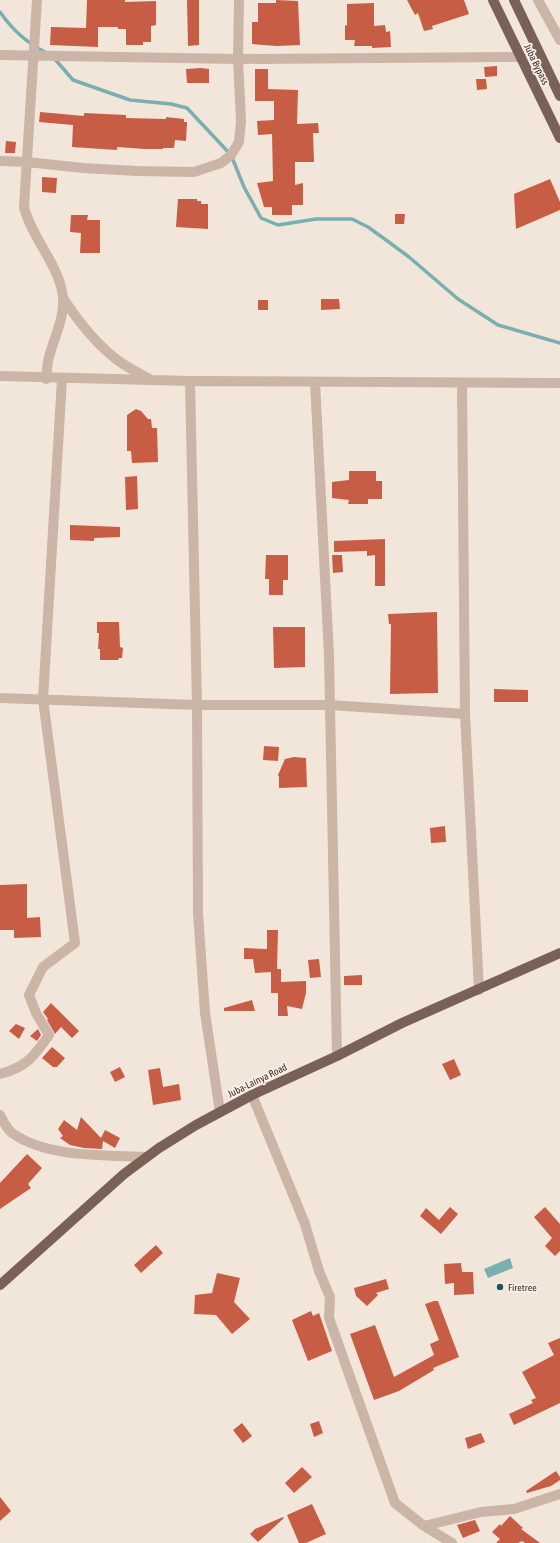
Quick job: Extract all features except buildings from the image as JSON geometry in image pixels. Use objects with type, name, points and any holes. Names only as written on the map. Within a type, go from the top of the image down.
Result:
[{"type":"main road","name":"Juba Bypass","points":[[493,0],[560,138]]},
{"type":"main road","name":"Juba Bypass","points":[[514,0],[560,96]]},
{"type":"main road","name":"Juba-Lainya Road","points":[[0,1285],[89,1205],[147,1157],[170,1141],[252,1095],[337,1056],[402,1022],[479,990],[560,953]]},
{"type":"street","points":[[37,0],[24,200],[27,219],[57,274],[63,298],[78,322],[117,360],[152,381]]},
{"type":"street","points":[[0,162],[27,162],[106,169],[194,172],[221,163],[231,155],[239,142],[239,0]]},
{"type":"street","points":[[538,0],[560,40]]},
{"type":"street","points":[[0,55],[238,59],[521,57]]},
{"type":"street","points":[[46,378],[48,359],[61,319],[63,298]]},
{"type":"street","points":[[0,376],[152,381],[560,383]]},
{"type":"street","points":[[0,1074],[15,1070],[36,1054],[49,1035],[36,1013],[29,995],[43,967],[75,943],[43,699],[62,379]]},
{"type":"street","points":[[190,381],[197,705],[198,913],[205,1013],[220,1112]]},
{"type":"street","points":[[314,382],[329,655],[337,1056]]},
{"type":"street","points":[[462,383],[466,714],[479,990]]},
{"type":"street","points":[[0,698],[197,705],[330,705],[466,714]]},
{"type":"street","points":[[252,1095],[305,1224],[319,1271],[330,1296],[329,1318],[396,1504],[424,1526],[452,1543]]},
{"type":"street","points":[[0,1115],[11,1132],[34,1145],[77,1154],[147,1157]]},
{"type":"street","points":[[424,1526],[481,1512],[514,1509],[560,1494]]},
{"type":"water","points":[[510,1258],[513,1268],[488,1278],[484,1269]]},
{"type":"waterway","points":[[0,12],[20,35],[45,52]]},
{"type":"waterway","points":[[54,58],[73,80],[130,100],[171,104],[187,108],[231,155],[244,187],[261,218],[278,225],[316,219],[352,219],[368,227],[386,240],[409,257],[458,299],[498,325],[560,343]]},
{"type":"place","name":"Firetree","points":[[500,1287]]}]
